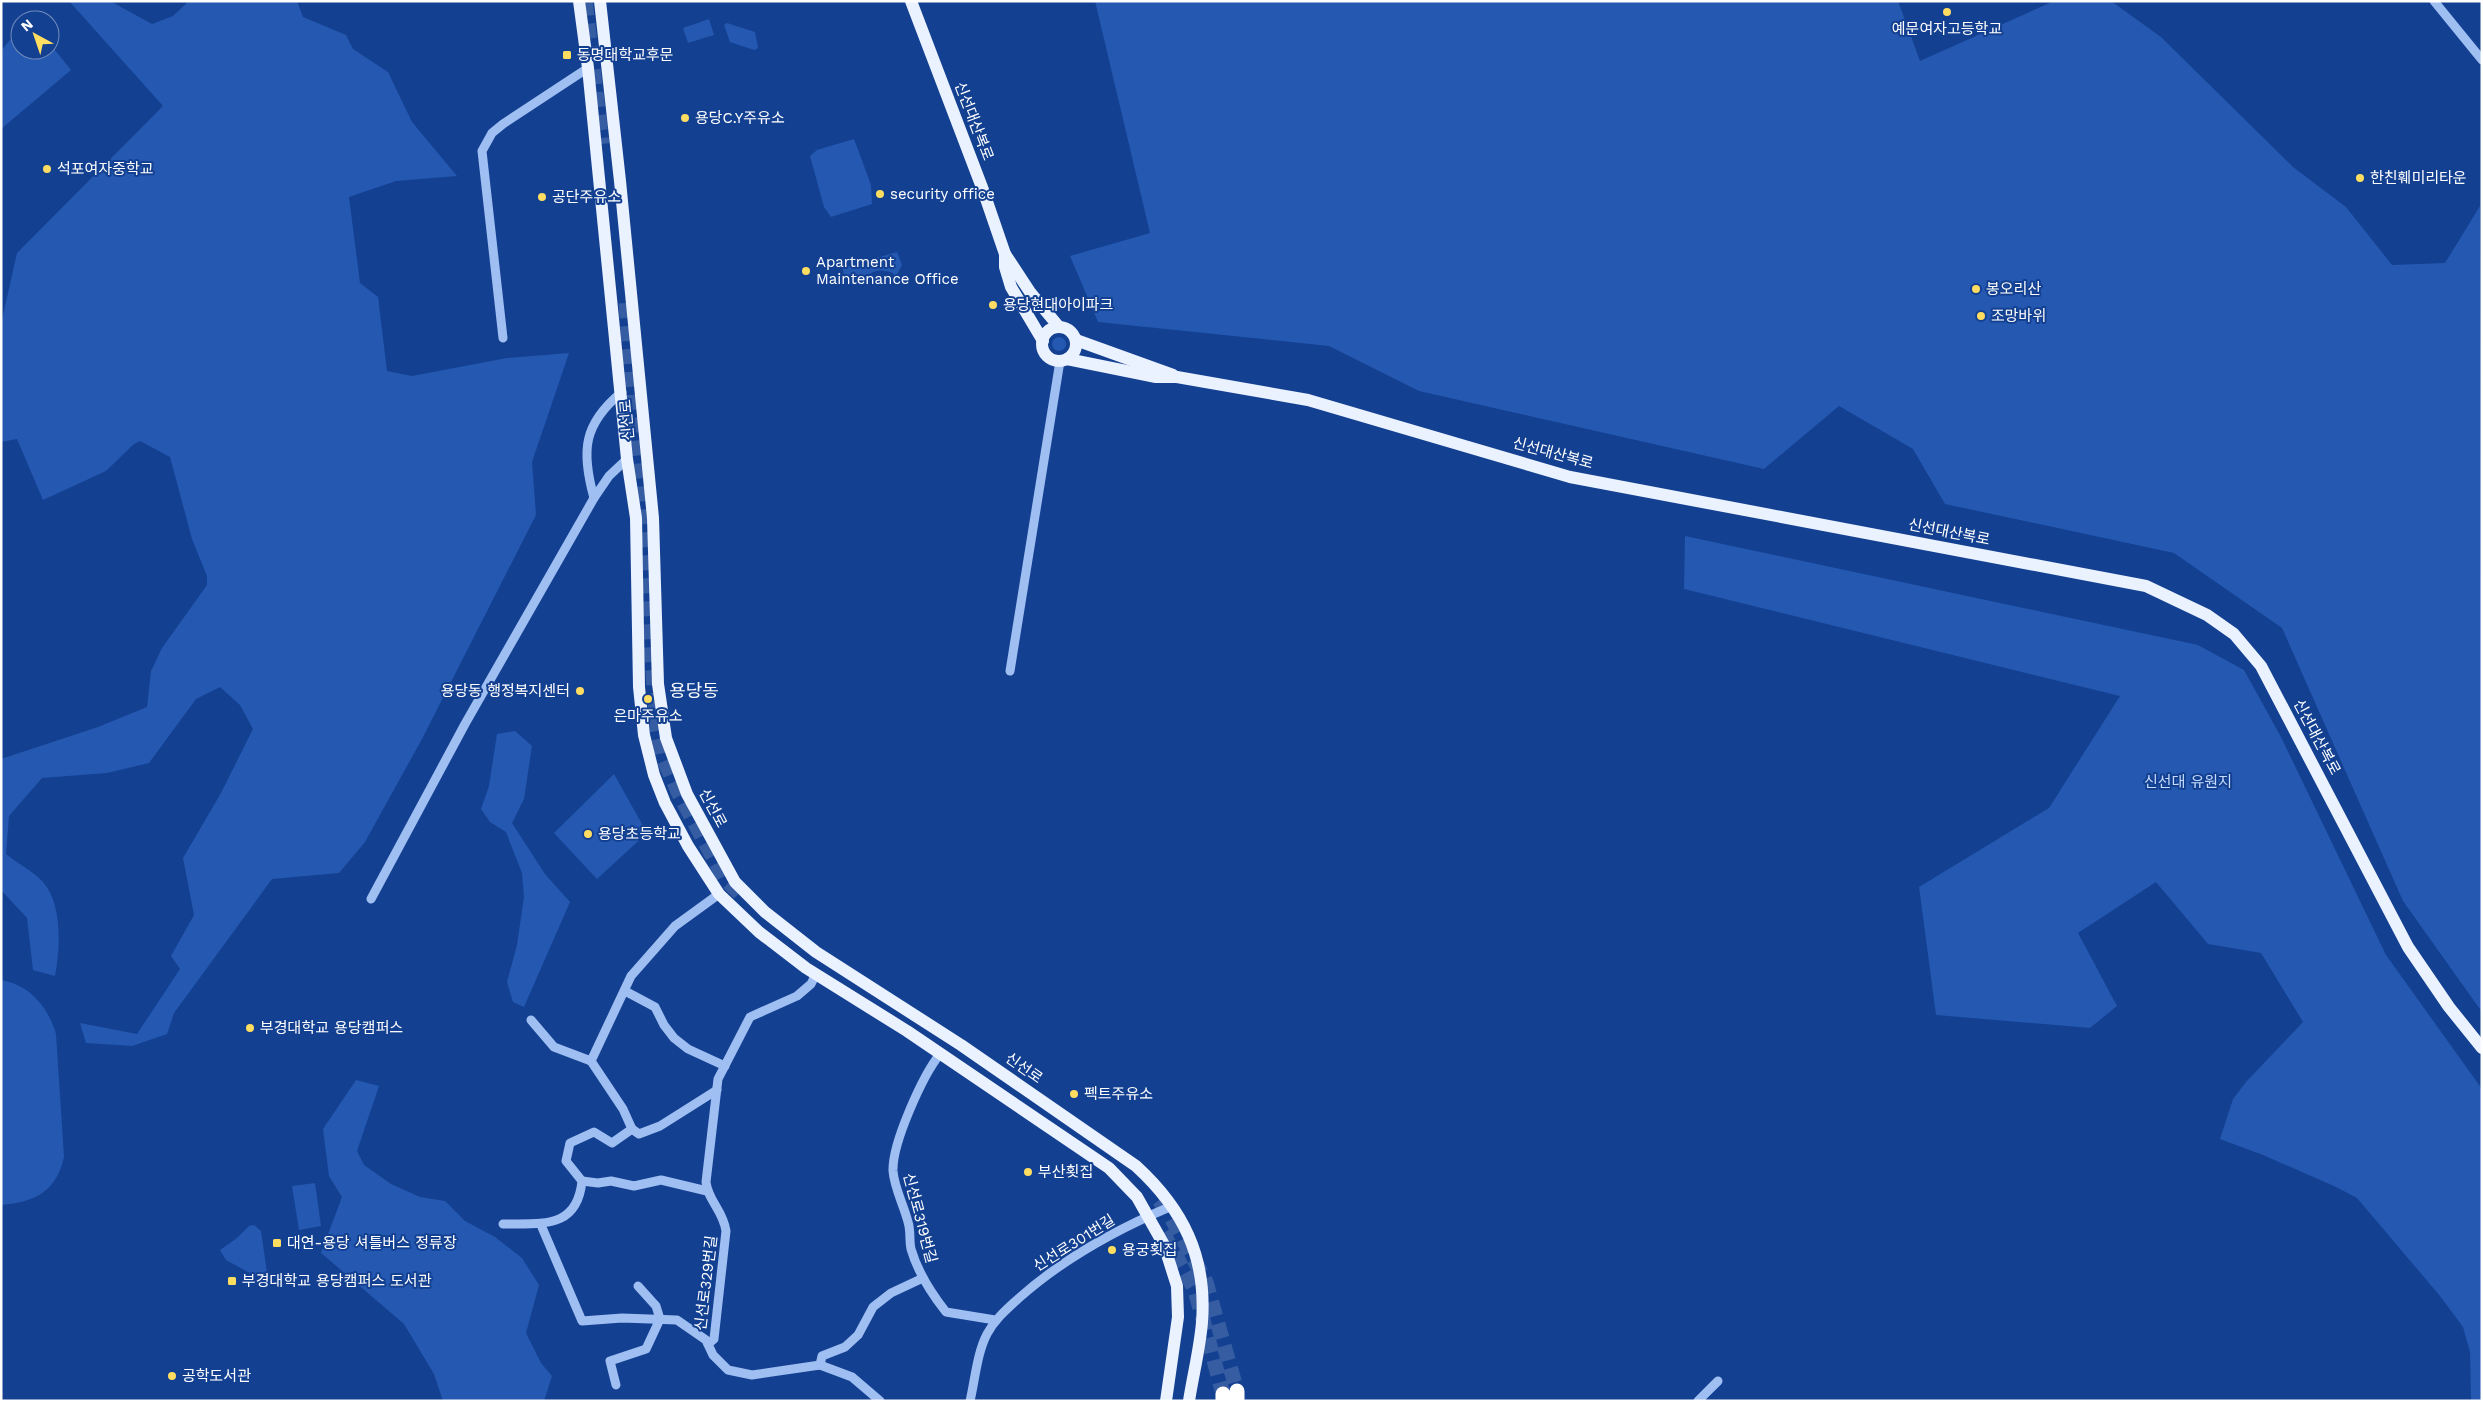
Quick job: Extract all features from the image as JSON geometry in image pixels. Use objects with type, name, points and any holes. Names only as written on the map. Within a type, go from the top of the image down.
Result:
[{"type":"main road","name":"신선로","points":[[578,1],[588,68],[597,169],[622,392],[627,459],[636,518],[639,667],[644,735],[654,775],[665,803],[688,846],[719,894],[742,917],[816,974],[940,1054],[1109,1168],[1137,1196],[1164,1245],[1177,1286],[1178,1317],[1166,1401]]},
{"type":"main road","name":"신선대산복로","points":[[911,1],[983,190],[1004,254],[1005,267],[1011,286],[1043,340],[1046,355],[1063,360],[1156,377],[1178,377]]},
{"type":"main road","name":"신선로","points":[[602,5],[653,518],[658,684],[666,738],[687,794],[735,882],[755,904],[816,952],[961,1045],[1136,1166],[1172,1206],[1182,1220],[1194,1246],[1202,1287],[1202,1322],[1189,1401]]},
{"type":"main road","name":"신선대산복로","points":[[1004,254],[1030,292],[1059,327],[1066,328],[1076,340],[1178,377],[1308,400],[1570,477],[2146,586],[2207,615],[2234,634],[2261,666],[2408,947],[2449,1007],[2482,1048]]},
{"type":"main road","points":[[1043,340],[1052,329],[1059,327]]},
{"type":"main road","points":[[1063,360],[1073,354],[1076,340]]},
{"type":"main road","points":[[742,917],[755,904]]},
{"type":"street","points":[[2434,1],[2482,60]]},
{"type":"street","points":[[503,338],[482,151],[492,133],[503,124],[588,68]]},
{"type":"street","points":[[1010,671],[1063,360]]},
{"type":"street","points":[[594,498],[587,461],[592,425],[608,403],[622,392]]},
{"type":"street","points":[[371,899],[465,724],[594,498],[609,476],[627,459]]},
{"type":"street","points":[[590,1061],[631,976],[675,926],[719,894]]},
{"type":"street","points":[[632,1129],[612,1143],[594,1132],[570,1143],[566,1161],[582,1181],[598,1183],[611,1181],[634,1186],[661,1180],[707,1191],[706,1182],[718,1079],[750,1017],[797,996],[811,984],[816,974]]},
{"type":"street","points":[[625,991],[655,1007],[664,1025],[674,1038],[688,1049],[725,1066]]},
{"type":"street","points":[[530,1020],[554,1047],[590,1061],[622,1109],[632,1129],[639,1134],[660,1126],[717,1090]]},
{"type":"street","name":"신선로319번길","points":[[940,1054],[932,1064],[917,1093],[898,1147],[893,1170],[909,1225],[911,1248],[923,1278],[933,1296],[946,1312],[995,1320]]},
{"type":"street","points":[[503,1224],[541,1225],[562,1218],[580,1200],[582,1181]]},
{"type":"street","name":"신선로329번길","points":[[707,1191],[724,1217],[726,1231],[714,1339],[708,1344],[713,1355],[728,1370],[752,1375],[820,1365],[852,1376],[880,1401]]},
{"type":"street","name":"신선로301번길","points":[[970,1401],[985,1337],[995,1320],[1040,1280],[1068,1260],[1148,1216],[1172,1206]]},
{"type":"street","points":[[541,1225],[582,1321],[677,1320],[708,1344]]},
{"type":"street","name":"신선로319번길","points":[[820,1365],[822,1356],[845,1347],[864,1326],[873,1307],[891,1293],[923,1278]]},
{"type":"street","points":[[616,1385],[610,1361],[646,1349],[660,1319],[656,1306],[638,1286]]},
{"type":"street","points":[[1698,1401],[1718,1381]]},
{"type":"green space","points":[[69,1],[110,1],[152,24],[173,16],[189,1],[297,1],[303,17],[346,35],[353,49],[388,72],[412,122],[457,176],[396,181],[349,197],[360,283],[378,297],[387,371],[412,376],[507,358],[569,353],[532,462],[536,515],[422,739],[365,842],[339,873],[272,879],[174,1013],[167,1034],[132,1046],[86,1043],[80,1023],[137,1034],[180,969],[171,956],[194,915],[183,858],[221,793],[253,729],[240,705],[220,687],[196,699],[149,763],[107,773],[42,778],[9,816],[6,854],[35,874],[43,882],[54,903],[57,915],[59,940],[55,976],[33,970],[27,918],[1,890],[1,759],[98,727],[147,707],[151,671],[162,648],[207,585],[207,576],[192,539],[170,457],[140,441],[134,444],[106,471],[43,500],[17,439],[1,442],[1,324],[17,253],[163,106]]},
{"type":"green space","points":[[1095,1],[1898,1],[1920,61],[2054,1],[2111,1],[2161,37],[2293,167],[2346,207],[2392,265],[2445,263],[2480,206],[2482,1012],[2403,901],[2282,628],[2174,553],[1945,504],[1913,449],[1839,406],[1764,469],[1419,391],[1329,346],[1098,322],[1070,256],[1150,233]]},
{"type":"green space","points":[[709,19],[714,35],[688,43],[683,28]]},
{"type":"green space","points":[[727,23],[755,32],[758,48],[754,50],[730,42],[724,25]]},
{"type":"green space","points":[[10,40],[10,60],[60,60],[60,56],[71,70],[1,129],[1,51]]},
{"type":"green space","points":[[854,139],[871,185],[872,204],[831,217],[824,207],[810,156],[817,150]]},
{"type":"green space","points":[[897,252],[902,265],[895,278],[893,273],[879,270],[869,275],[862,282],[846,280],[842,268]]},
{"type":"green space","points":[[1056,337],[1062,337],[1066,344],[1062,351],[1056,351],[1052,347],[1052,341]]},
{"type":"green space","name":"신선대 유원지","points":[[1685,536],[2198,645],[2244,670],[2281,737],[2386,955],[2482,1089],[2482,1401],[2471,1401],[2470,1352],[2463,1327],[2440,1296],[2357,1198],[2263,1155],[2220,1139],[2233,1099],[2246,1082],[2303,1022],[2261,953],[2208,944],[2156,882],[2078,933],[2117,1006],[2090,1028],[1936,1015],[1919,887],[2049,808],[2120,696],[1684,589]]},
{"type":"green space","points":[[515,731],[532,746],[524,799],[512,823],[545,874],[570,902],[524,1007],[513,1002],[507,982],[517,945],[524,897],[522,873],[506,832],[490,822],[481,809],[489,786],[497,734]]},
{"type":"green space","points":[[614,774],[647,833],[597,879],[554,833]]},
{"type":"green space","points":[[1,980],[29,992],[43,1006],[53,1024],[56,1034],[64,1157],[56,1179],[50,1187],[34,1198],[13,1204],[1,1205]]},
{"type":"green space","points":[[356,1080],[379,1086],[357,1151],[364,1165],[391,1184],[420,1197],[445,1201],[465,1221],[495,1237],[522,1258],[539,1285],[526,1333],[541,1363],[552,1376],[544,1401],[443,1401],[434,1374],[404,1324],[321,1253],[342,1197],[329,1176],[323,1129]]},
{"type":"green space","points":[[315,1183],[321,1226],[299,1230],[292,1186]]},
{"type":"green space","points":[[254,1225],[261,1231],[267,1272],[266,1276],[261,1279],[226,1260],[220,1250],[237,1238],[249,1226]]},
{"type":"tunnel","points":[[585,1],[602,144]]},
{"type":"tunnel","points":[[626,303],[657,728],[663,758],[679,794],[724,878],[742,896]]},
{"type":"tunnel","points":[[1159,1200],[1167,1210],[1206,1282],[1237,1391]]},
{"type":"tunnel","points":[[1163,1233],[1195,1290],[1223,1394]]},
{"type":"place","name":"예문여자고등학교","points":[[1947,12]]},
{"type":"place","name":"동명대학교후문","points":[[567,55]]},
{"type":"place","name":"용당C.Y주유소","points":[[685,118]]},
{"type":"place","name":"석포여자중학교","points":[[47,169]]},
{"type":"place","name":"한친훼미리타운","points":[[2360,178]]},
{"type":"place","name":"security office","points":[[880,194]]},
{"type":"place","name":"공단주유소","points":[[542,197]]},
{"type":"place","name":"Apartment Maintenance Office","points":[[806,271]]},
{"type":"place","name":"봉오리산","points":[[1976,289]]},
{"type":"place","name":"용당현대아이파크","points":[[993,305]]},
{"type":"place","name":"조망바위","points":[[1981,316]]},
{"type":"place","name":"용당동 행정복지센터","points":[[580,691]]},
{"type":"place","name":"은마주유소","points":[[648,699]]},
{"type":"place","name":"용당초등학교","points":[[588,834]]},
{"type":"place","name":"부경대학교 용당캠퍼스","points":[[250,1028]]},
{"type":"place","name":"펙트주유소","points":[[1074,1094]]},
{"type":"place","name":"부산횟집","points":[[1028,1172]]},
{"type":"place","name":"대연-용당 셔틀버스 정류장","points":[[277,1243]]},
{"type":"place","name":"용궁횟집","points":[[1112,1250]]},
{"type":"place","name":"부경대학교 용당캠퍼스 도서관","points":[[232,1281]]},
{"type":"place","name":"공학도서관","points":[[172,1376]]},
{"type":"district","name":"용당동","points":[[694,690]]}]
